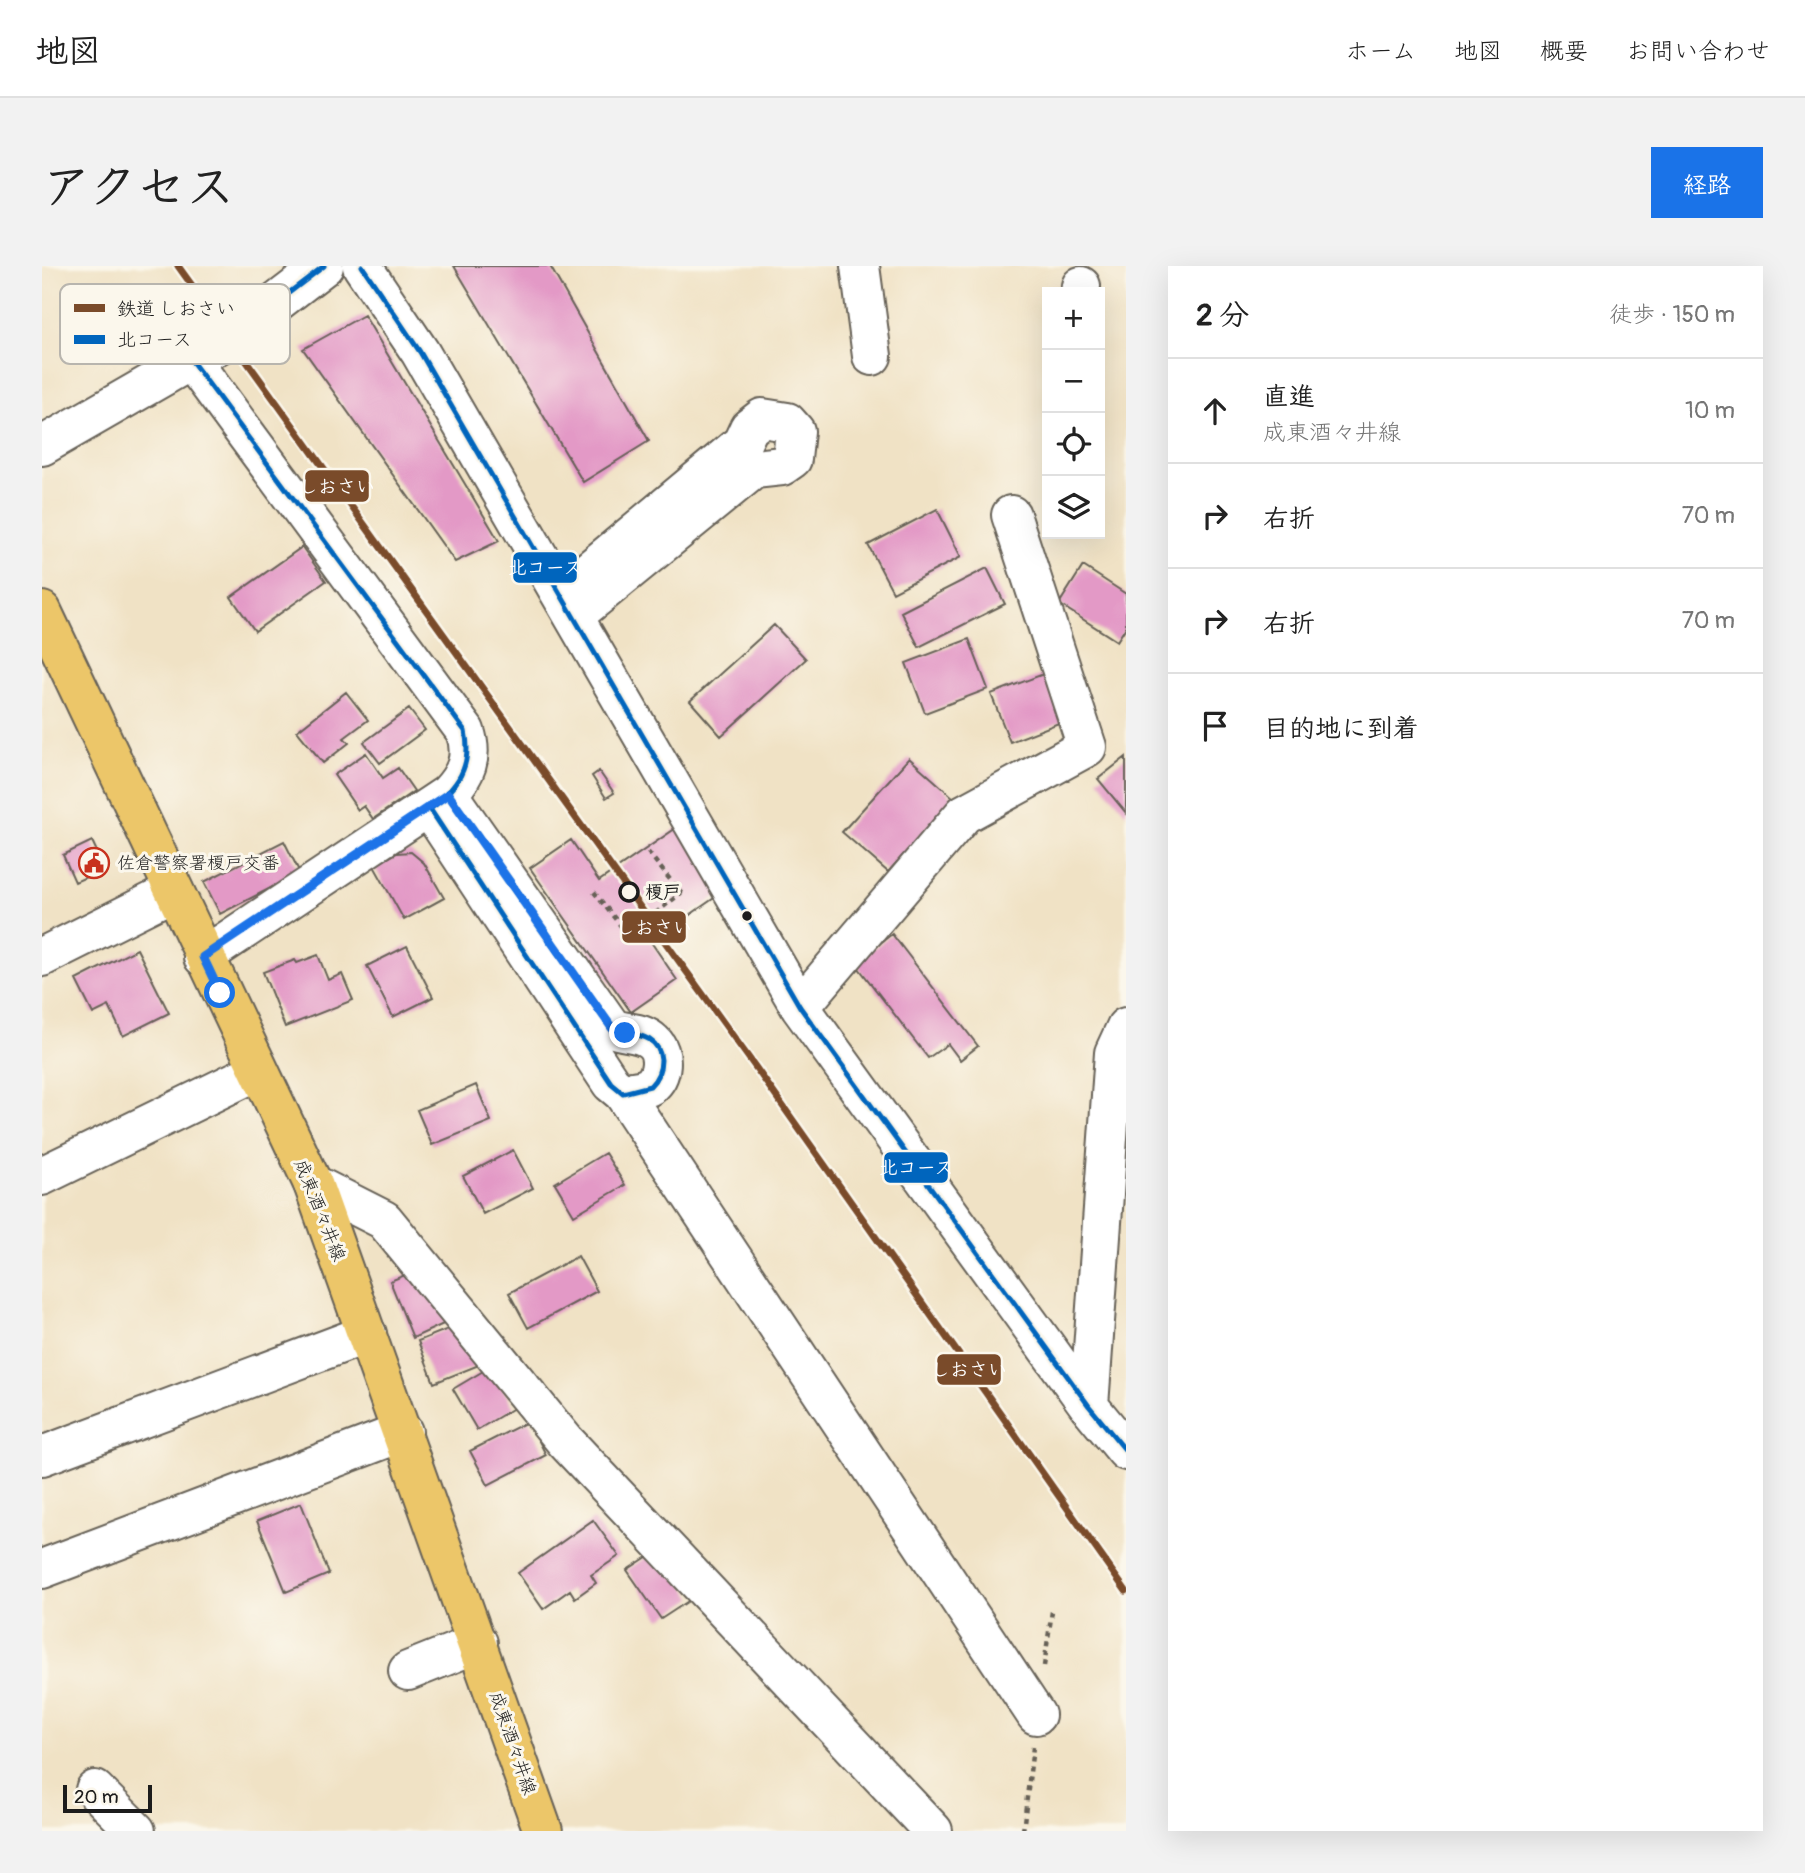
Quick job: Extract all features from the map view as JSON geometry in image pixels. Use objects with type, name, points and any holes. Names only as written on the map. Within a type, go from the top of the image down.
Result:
[{"type":"main road","name":"成東酒々井線","points":[[42,611],[203,957],[313,1184],[543,1831]]},
{"type":"street","points":[[290,292],[324,266]]},
{"type":"street","points":[[362,266],[420,352],[569,604],[800,1007],[1089,1406],[1126,1451]]},
{"type":"street","points":[[860,266],[872,356]]},
{"type":"street","points":[[42,446],[184,364]]},
{"type":"street","points":[[194,364],[465,731],[469,743],[469,761],[463,778],[439,801],[203,957]]},
{"type":"street","points":[[762,418],[787,422],[795,432],[792,460],[782,467],[754,469],[569,604],[742,443],[749,428],[762,418]]},
{"type":"street","points":[[800,1007],[964,814],[1087,747],[1011,515]]},
{"type":"street","points":[[439,801],[612,1028],[625,1033],[640,1033],[654,1042],[661,1055],[659,1074],[649,1086],[623,1093]]},
{"type":"street","points":[[439,801],[611,1083],[623,1093],[1037,1715]]},
{"type":"street","points":[[42,957],[174,891]]},
{"type":"street","points":[[1089,1406],[1114,1053],[1126,1027]]},
{"type":"street","points":[[42,1176],[257,1071]]},
{"type":"street","points":[[313,1184],[384,1220],[565,1441],[933,1831]]},
{"type":"street","points":[[42,1456],[367,1334]]},
{"type":"street","points":[[42,1569],[403,1432]]},
{"type":"street","points":[[408,1671],[478,1643]]},
{"type":"street","points":[[95,1790],[136,1831]]},
{"type":"path","points":[[594,892],[628,935],[681,893],[647,851]]},
{"type":"building","points":[[454,266],[550,266],[649,441],[583,482]]},
{"type":"building","points":[[364,315],[499,541],[455,562],[303,349]]},
{"type":"building","points":[[937,509],[961,557],[893,592],[868,545]]},
{"type":"building","points":[[302,547],[326,581],[255,631],[231,597]]},
{"type":"building","points":[[1083,566],[1126,594],[1126,627],[1117,641],[1059,604]]},
{"type":"building","points":[[987,568],[1005,604],[919,647],[901,612]]},
{"type":"building","points":[[774,625],[806,659],[721,736],[690,701]]},
{"type":"building","points":[[969,639],[988,689],[925,713],[906,663]]},
{"type":"building","points":[[1046,673],[1064,721],[1010,742],[991,694]]},
{"type":"building","points":[[346,692],[368,720],[344,738],[349,743],[323,763],[297,731]]},
{"type":"building","points":[[409,709],[425,730],[380,763],[364,742]]},
{"type":"building","points":[[366,753],[383,778],[398,768],[414,791],[373,819],[364,806],[358,810],[334,775]]},
{"type":"building","points":[[1126,757],[1126,813],[1098,779]]},
{"type":"building","points":[[909,758],[954,798],[888,872],[842,832]]},
{"type":"building","points":[[599,771],[614,793],[606,798],[592,776]]},
{"type":"building","points":[[685,822],[730,887],[651,942],[677,980],[631,1012],[530,868],[571,840],[599,881]]},
{"type":"building","points":[[92,841],[105,869],[75,882],[63,855]]},
{"type":"building","points":[[284,841],[300,873],[220,914],[204,882]]},
{"type":"building","points":[[411,852],[424,863],[444,898],[404,920],[374,866],[397,853]]},
{"type":"building","points":[[892,934],[978,1046],[960,1060],[948,1044],[928,1058],[855,963]]},
{"type":"building","points":[[407,946],[433,997],[393,1017],[367,966]]},
{"type":"building","points":[[137,949],[169,1013],[123,1036],[109,1006],[93,1014],[76,980]]},
{"type":"building","points":[[318,955],[328,980],[342,974],[353,1000],[285,1027],[263,972]]},
{"type":"building","points":[[476,1085],[491,1121],[432,1145],[417,1110]]},
{"type":"building","points":[[513,1150],[533,1188],[483,1214],[463,1176]]},
{"type":"building","points":[[605,1153],[625,1185],[574,1215],[555,1183]]},
{"type":"building","points":[[578,1256],[597,1291],[528,1328],[509,1293]]},
{"type":"building","points":[[418,1270],[450,1321],[413,1338],[390,1281]]},
{"type":"building","points":[[463,1323],[479,1365],[434,1383],[418,1341]]},
{"type":"building","points":[[490,1367],[514,1408],[477,1430],[453,1389]]},
{"type":"building","points":[[529,1421],[546,1455],[488,1485],[470,1451]]},
{"type":"building","points":[[301,1503],[329,1574],[286,1592],[257,1521]]},
{"type":"building","points":[[593,1520],[619,1556],[591,1575],[596,1583],[575,1598],[570,1590],[543,1609],[518,1573]]},
{"type":"building","points":[[659,1549],[693,1598],[661,1619],[627,1570]]},
{"type":"rail line","name":"しおさい","points":[[178,266],[191,284]]},
{"type":"rail line","name":"しおさい","points":[[249,364],[756,1068],[1126,1591]]},
{"type":"transit line","name":"北コース","points":[[290,292],[324,266]]},
{"type":"transit line","name":"北コース","points":[[362,266],[420,352],[800,1007],[1089,1406],[1126,1451]]},
{"type":"transit line","name":"北コース","points":[[194,364],[465,731],[467,755],[461,775],[448,793],[430,809],[611,1083],[623,1093],[650,1086],[655,1081],[661,1064],[655,1045],[643,1037],[612,1028],[448,794]]},
{"type":"place","name":"佐倉警察署榎戸交番","points":[[94,863]]},
{"type":"place","name":"榎戸","points":[[629,892]]},
{"type":"route","points":[[220,993],[203,957],[430,809],[448,794],[612,1028],[625,1033]]}]
